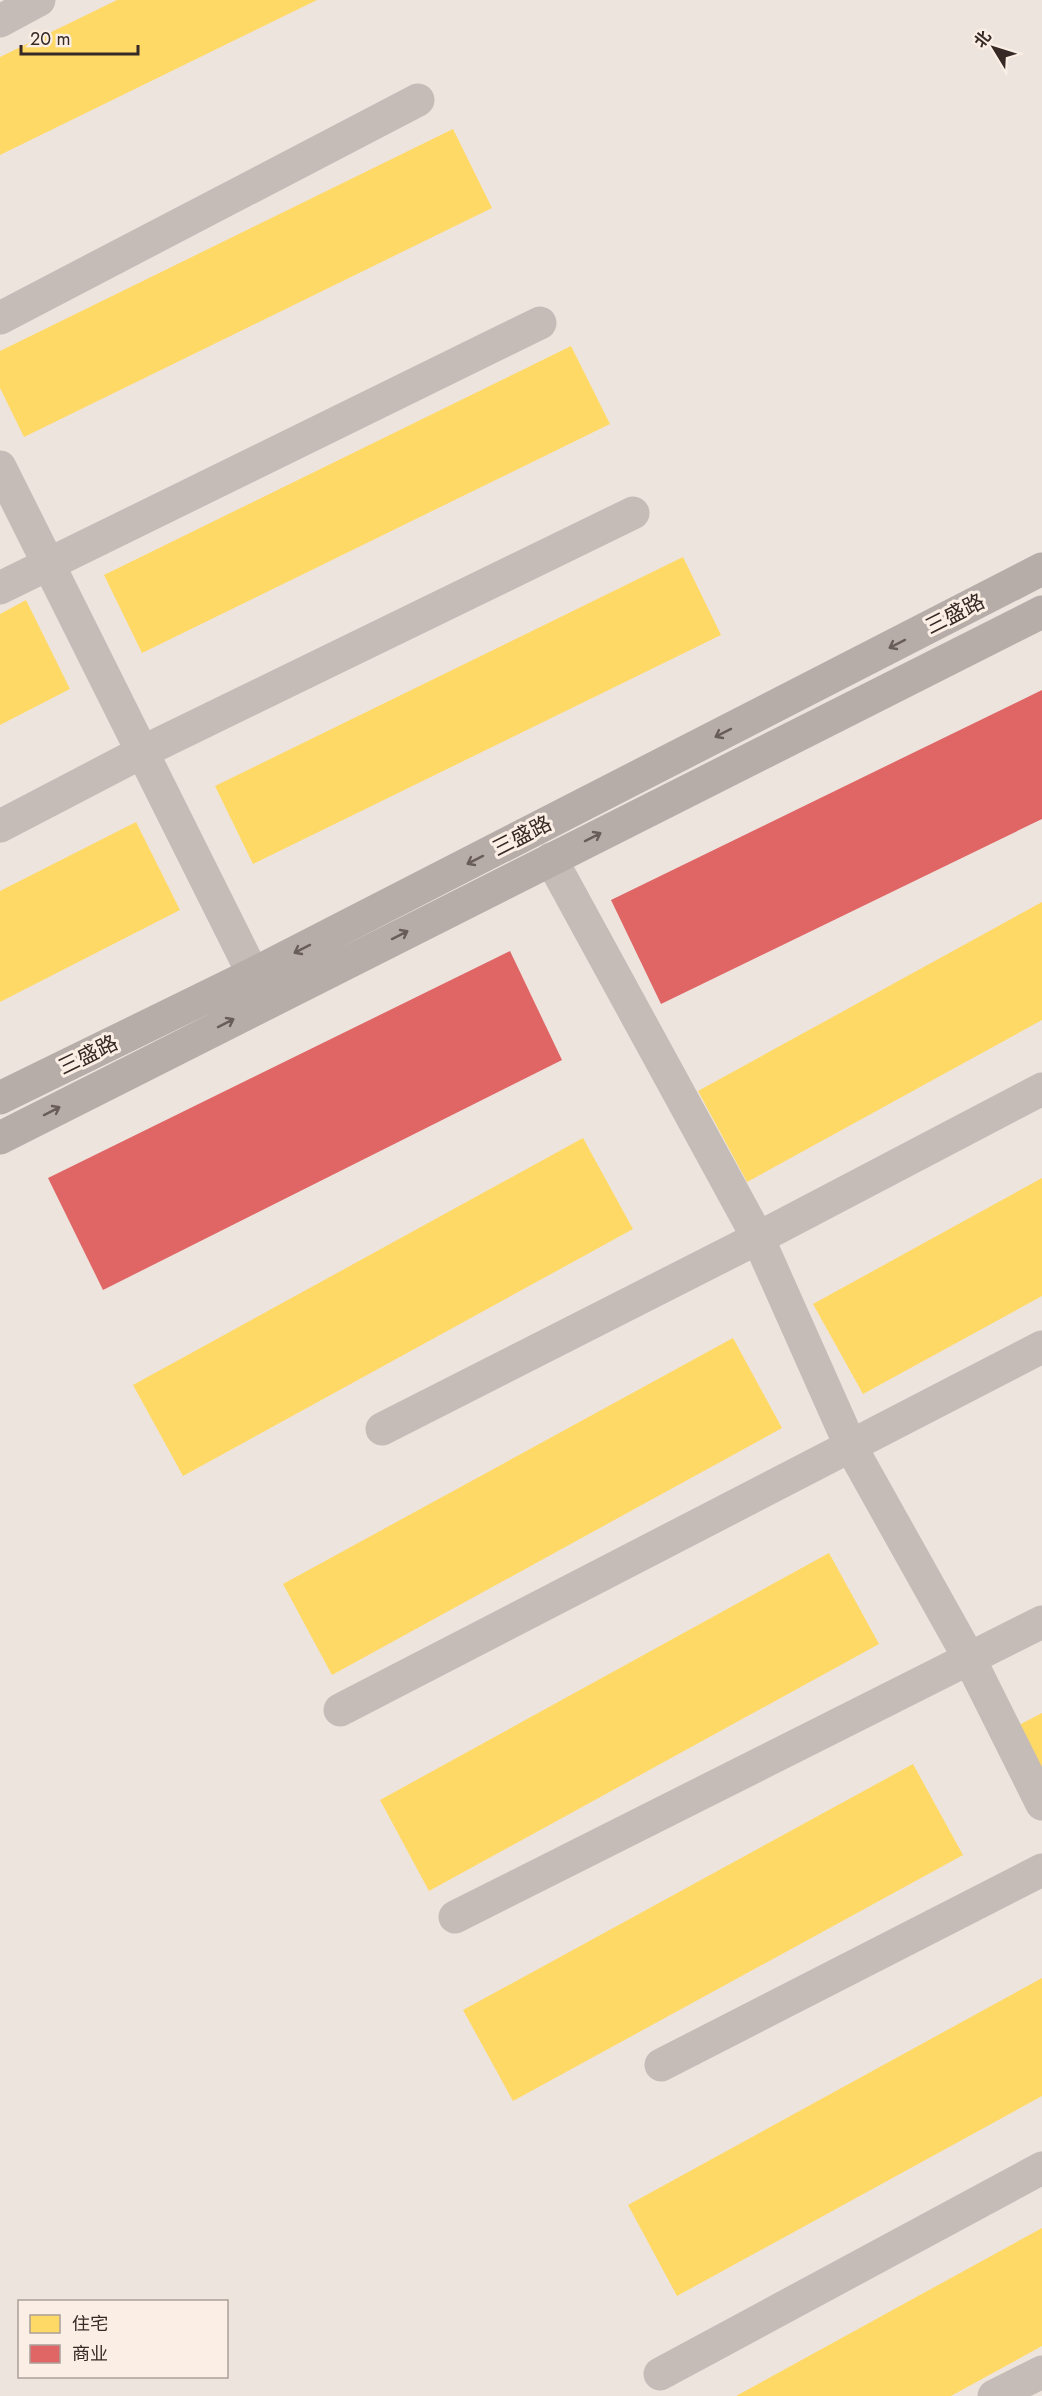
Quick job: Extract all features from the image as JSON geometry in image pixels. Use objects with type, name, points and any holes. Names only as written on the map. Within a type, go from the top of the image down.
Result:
[{"type":"main road","name":"三盛路","points":[[0,1098],[253,974],[1042,569]]},
{"type":"main road","name":"三盛路","points":[[0,1138],[1042,612]]},
{"type":"street","points":[[0,21],[39,0]]},
{"type":"street","points":[[0,318],[418,100]]},
{"type":"street","points":[[0,588],[540,323]]},
{"type":"street","points":[[0,467],[253,974]]},
{"type":"street","points":[[0,826],[142,752],[633,513]]},
{"type":"street","points":[[551,859],[758,1238],[851,1447],[969,1658],[1042,1803]]},
{"type":"street","points":[[382,1429],[758,1238],[1042,1089]]},
{"type":"street","points":[[340,1710],[1042,1347]]},
{"type":"street","points":[[455,1917],[1042,1622]]},
{"type":"street","points":[[662,2065],[1042,1870]]},
{"type":"street","points":[[660,2374],[1042,2168]]},
{"type":"street","points":[[994,2396],[1042,2372]]},
{"type":"building: 住宅","points":[[117,0],[317,0],[0,155],[0,57]]},
{"type":"building: 住宅","points":[[453,129],[492,208],[24,437],[0,388],[0,351]]},
{"type":"building: 住宅","points":[[571,346],[610,424],[142,653],[104,575]]},
{"type":"building: 住宅","points":[[683,557],[721,635],[253,864],[215,786]]},
{"type":"building: 住宅","points":[[26,600],[70,689],[0,725],[0,614]]},
{"type":"building: 住宅","points":[[136,822],[180,910],[0,1002],[0,891]]},
{"type":"building: 住宅","points":[[1042,902],[1042,1020],[747,1182],[698,1091]]},
{"type":"building: 住宅","points":[[583,1138],[633,1229],[183,1476],[133,1385]]},
{"type":"building: 住宅","points":[[1042,1178],[1042,1296],[863,1394],[813,1304]]},
{"type":"building: 住宅","points":[[733,1338],[782,1428],[332,1675],[283,1584]]},
{"type":"building: 住宅","points":[[829,1553],[879,1644],[429,1891],[380,1800]]},
{"type":"building: 住宅","points":[[1042,1713],[1042,1772],[1017,1726]]},
{"type":"building: 住宅","points":[[913,1764],[963,1855],[513,2101],[463,2010]]},
{"type":"building: 住宅","points":[[1042,1978],[1042,2096],[677,2296],[628,2205]]},
{"type":"building: 住宅","points":[[1042,2228],[1042,2346],[951,2396],[736,2396]]},
{"type":"building: 商业","points":[[1042,690],[1042,819],[661,1004],[611,900]]},
{"type":"building: 商业","points":[[510,951],[562,1060],[103,1290],[48,1178]]}]
